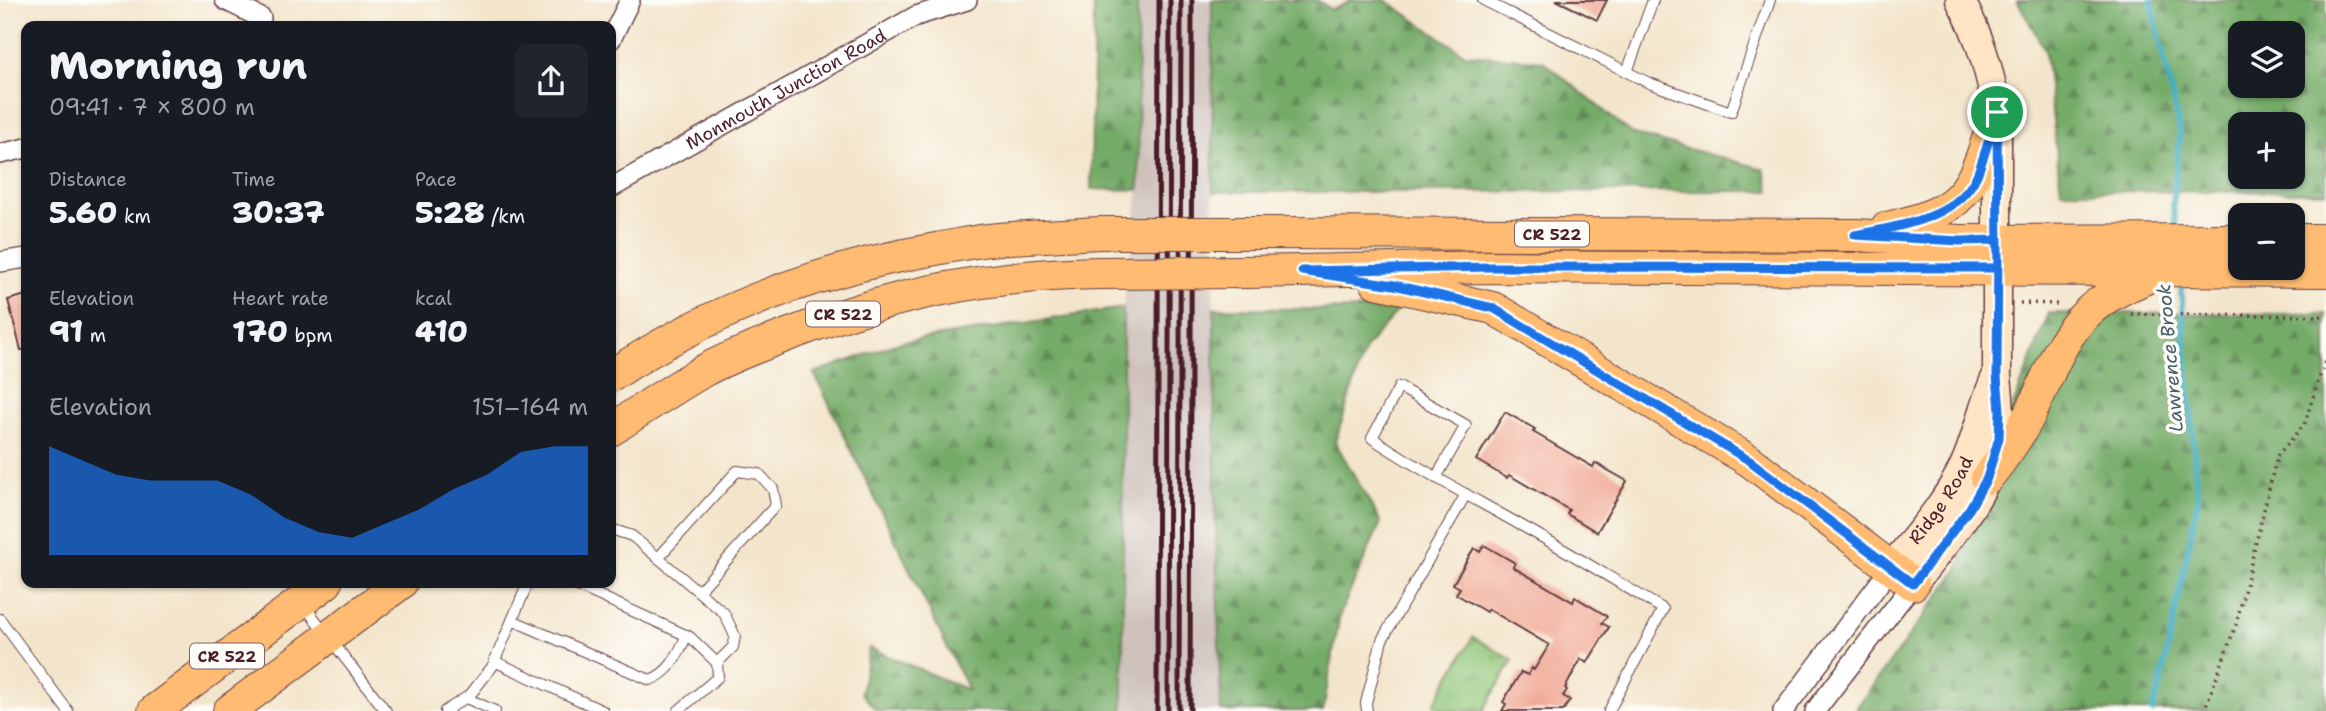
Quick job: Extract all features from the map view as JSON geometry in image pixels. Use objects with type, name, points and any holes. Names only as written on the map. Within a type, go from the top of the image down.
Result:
[{"type":"main road","points":[[1855,235],[1935,215],[1958,201],[1976,177],[1997,112]]},
{"type":"main road","name":"CR 522","points":[[616,373],[690,328],[755,299],[831,271],[988,240],[1101,233],[1855,235],[1960,241],[1998,254]]},
{"type":"main road","points":[[2305,240],[2326,240]]},
{"type":"main road","name":"CR 522","points":[[616,427],[707,369],[766,343],[837,316],[916,293],[995,279],[1048,274],[1302,271],[1998,254],[2160,255],[2228,250]]},
{"type":"main road","points":[[1987,478],[2011,448],[2030,414],[2052,363],[2075,327],[2088,312],[2160,255]]},
{"type":"main road","name":"CR 522","points":[[2305,266],[2326,271]]},
{"type":"main road","points":[[1302,271],[1394,285],[1493,308],[1750,461],[1901,577]]},
{"type":"main road","name":"CR 522","points":[[229,711],[394,588]]},
{"type":"main road","name":"CR 522","points":[[154,711],[313,592]]},
{"type":"street","points":[[225,0],[263,15]]},
{"type":"street","points":[[616,29],[630,0]]},
{"type":"street","name":"Monmouth Junction Road","points":[[616,185],[916,16],[967,0]]},
{"type":"street","name":"Ridge Road","points":[[1783,711],[1901,577],[1970,508],[1987,478],[1999,438],[1997,112],[1991,74],[1982,45],[1960,0]]},
{"type":"street","points":[[0,154],[21,149]]},
{"type":"street","points":[[0,262],[21,259]]},
{"type":"street","name":"Ridge Road","points":[[1815,711],[1901,577],[1932,516],[1962,470],[1983,406],[1997,376]]},
{"type":"lane","points":[[1483,0],[1649,83],[1731,112],[1770,0]]},
{"type":"lane","points":[[1627,72],[1653,0]]},
{"type":"lane","points":[[1436,478],[1466,425],[1399,387],[1371,438],[1436,478],[1663,609],[1609,711]]},
{"type":"lane","points":[[658,558],[737,471],[759,474],[773,489],[776,505],[699,592]]},
{"type":"lane","points":[[1367,711],[1366,703],[1382,640],[1466,494]]},
{"type":"lane","points":[[616,530],[632,536],[724,613],[735,636],[733,646],[716,663]]},
{"type":"lane","points":[[445,711],[466,698],[495,661],[526,588]]},
{"type":"lane","points":[[582,588],[687,635],[716,663],[718,677],[678,711]]},
{"type":"lane","points":[[313,592],[328,638],[386,711]]},
{"type":"lane","points":[[0,619],[68,711]]},
{"type":"lane","points":[[512,620],[650,680],[663,675],[673,664],[687,635]]},
{"type":"lane","points":[[495,661],[603,711]]},
{"type":"lane","points":[[466,698],[495,711]]},
{"type":"path","points":[[2020,303],[2067,304]]},
{"type":"path","points":[[2150,313],[2326,316]]},
{"type":"path","points":[[2204,711],[2236,625],[2277,456],[2304,425],[2326,358]]},
{"type":"shaded area","points":[[1137,0],[1212,0],[1215,499],[1221,711],[1123,711],[1123,308],[1139,190]]},
{"type":"green space","points":[[1094,0],[1137,0],[1139,190],[1091,189]]},
{"type":"green space","points":[[1212,0],[1317,0],[1332,10],[1352,0],[1385,0],[1465,54],[1543,61],[1632,134],[1764,169],[1770,191],[1213,192]]},
{"type":"green space","points":[[2017,0],[2326,0],[2326,192],[2061,191],[2045,50]]},
{"type":"green space","points":[[1123,308],[1123,711],[877,711],[861,693],[869,648],[968,690],[814,373],[901,342]]},
{"type":"green space","points":[[1214,308],[1398,310],[1365,349],[1335,442],[1381,522],[1340,614],[1323,711],[1221,711],[1215,499]]},
{"type":"green space","points":[[2049,313],[2326,314],[2326,711],[1854,711],[1957,571],[1991,463]]},
{"type":"green space","points":[[1473,637],[1513,660],[1483,711],[1446,711],[1434,704]]},
{"type":"building","points":[[1556,0],[1607,0],[1597,20]]},
{"type":"building","points":[[21,296],[21,350],[8,300]]},
{"type":"building","points":[[1505,412],[1535,429],[1533,432],[1593,467],[1595,463],[1627,481],[1597,532],[1567,514],[1569,510],[1509,475],[1507,478],[1476,460]]},
{"type":"building","points":[[1484,545],[1515,563],[1513,567],[1573,602],[1575,597],[1607,616],[1602,623],[1609,627],[1587,663],[1581,659],[1565,688],[1567,690],[1563,696],[1570,700],[1563,711],[1502,711],[1506,704],[1503,702],[1521,672],[1528,675],[1532,668],[1534,670],[1549,645],[1488,609],[1486,612],[1456,594],[1460,588],[1453,584],[1474,548],[1480,552]]},
{"type":"waterway","name":"Lawrence Brook","points":[[2151,0],[2180,131],[2173,203],[2176,233]]},
{"type":"waterway","name":"Lawrence Brook","points":[[2152,711],[2161,682],[2198,500],[2180,278]]},
{"type":"railway","points":[[1157,711],[1159,0]]},
{"type":"railway","points":[[1168,711],[1170,0]]},
{"type":"railway","points":[[1179,711],[1181,0]]},
{"type":"railway","points":[[1190,711],[1192,0]]},
{"type":"route","points":[[1997,112],[1976,177],[1958,201],[1935,215],[1855,235],[1960,241],[1998,240],[1999,438],[1987,478],[1970,508],[1913,584],[1750,461],[1493,308],[1394,285],[1302,271],[1489,267],[1998,268],[1998,240],[1997,112]]}]
